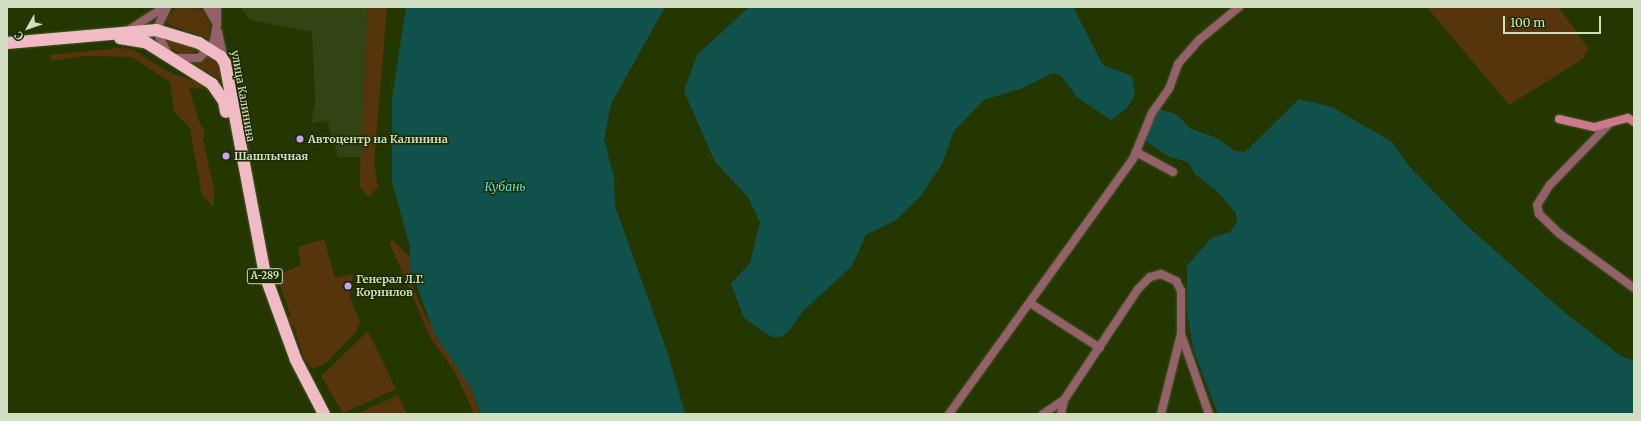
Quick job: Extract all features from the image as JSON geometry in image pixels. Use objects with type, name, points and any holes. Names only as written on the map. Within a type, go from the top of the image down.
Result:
[{"type":"highway","points":[[7,49],[114,35],[127,31],[156,30],[211,48],[225,62]]},
{"type":"highway","points":[[7,43],[114,35]]},
{"type":"highway","name":"улица Калинина","points":[[114,35],[140,40],[172,56],[212,84],[224,101],[259,277],[290,363],[317,414]]},
{"type":"highway","name":"улица Калинина","points":[[225,62],[265,275],[296,360],[324,414]]},
{"type":"street","points":[[156,30],[166,7]]},
{"type":"street","points":[[127,31],[166,7]]},
{"type":"street","name":"А-289","points":[[207,7],[217,27]]},
{"type":"street","name":"улица Калинина","points":[[217,7],[217,27],[225,62]]},
{"type":"street","points":[[949,414],[1105,201],[1136,152],[1152,113],[1169,89],[1178,64],[1199,40],[1239,7]]},
{"type":"street","points":[[172,56],[193,60],[211,48],[217,27]]},
{"type":"street","name":"А-289","points":[[156,30],[160,44],[172,56]]},
{"type":"street","points":[[1559,119],[1594,127],[1628,118],[1634,122]]},
{"type":"street","points":[[1609,124],[1549,186],[1537,205],[1539,214],[1560,234],[1634,288]]},
{"type":"street","points":[[1136,152],[1173,172]]},
{"type":"street","points":[[1043,414],[1064,400],[1138,289],[1155,275],[1171,277],[1179,286],[1181,334],[1162,414]]},
{"type":"street","points":[[1030,303],[1100,348]]},
{"type":"street","points":[[1181,334],[1209,414]]},
{"type":"street","points":[[1061,414],[1064,400]]},
{"type":"shaded area","points":[[176,7],[196,7],[203,12],[210,24],[209,39],[163,22]]},
{"type":"shaded area","points":[[240,7],[368,7],[364,157],[338,157],[327,120],[311,124],[315,101],[312,32],[250,20]]},
{"type":"shaded area","points":[[368,7],[387,7],[374,163],[378,187],[368,197],[360,186],[360,167]]},
{"type":"shaded area","points":[[1427,7],[1559,7],[1588,49],[1583,59],[1509,105]]},
{"type":"shaded area","points":[[172,35],[200,50],[184,54],[173,50],[163,39]]},
{"type":"shaded area","points":[[118,48],[132,49],[169,72],[201,84],[203,89],[189,88],[200,124],[205,131],[203,141],[214,188],[214,207],[202,196],[190,128],[174,112],[170,82],[132,57],[86,56],[51,61],[50,55]]},
{"type":"shaded area","points":[[210,55],[219,63],[223,81],[194,64]]},
{"type":"shaded area","points":[[324,239],[335,278],[353,274],[350,297],[360,322],[356,332],[327,362],[313,369],[304,359],[294,326],[290,325],[286,316],[291,317],[280,285],[272,278],[301,265],[298,247]]},
{"type":"shaded area","points":[[392,239],[411,258],[412,285],[425,315],[471,388],[480,414],[474,414],[456,374],[431,339],[390,244]]},
{"type":"shaded area","points":[[368,331],[396,389],[343,413],[321,376]]},
{"type":"shaded area","points":[[398,395],[407,414],[357,414]]},
{"type":"water","name":"Кубань","points":[[406,7],[665,7],[611,104],[604,140],[614,176],[615,206],[668,354],[685,414],[481,414],[471,388],[434,333],[410,267],[410,247],[392,182],[392,99]]},
{"type":"water","points":[[749,7],[1073,7],[1103,65],[1132,76],[1135,95],[1127,108],[1111,120],[1077,97],[1061,76],[1053,73],[1020,89],[984,100],[954,131],[942,164],[919,198],[896,220],[866,235],[852,266],[803,311],[791,329],[781,337],[772,337],[744,318],[731,284],[750,263],[760,222],[748,197],[715,162],[684,91],[697,55]]},
{"type":"water","points":[[1299,99],[1332,107],[1392,142],[1409,166],[1464,223],[1564,312],[1621,356],[1634,361],[1634,414],[1218,414],[1193,349],[1187,312],[1187,266],[1211,238],[1230,232],[1237,222],[1236,213],[1217,191],[1196,175],[1188,162],[1167,156],[1146,141],[1146,133],[1160,109],[1176,114],[1191,129],[1215,137],[1235,151],[1245,152]]},
{"type":"place","name":"Автоцентр на Калинина","points":[[300,139]]},
{"type":"place","name":"Шашлычная","points":[[226,156]]},
{"type":"place","name":"Генерал Л.Г. Корнилов","points":[[348,286]]}]
